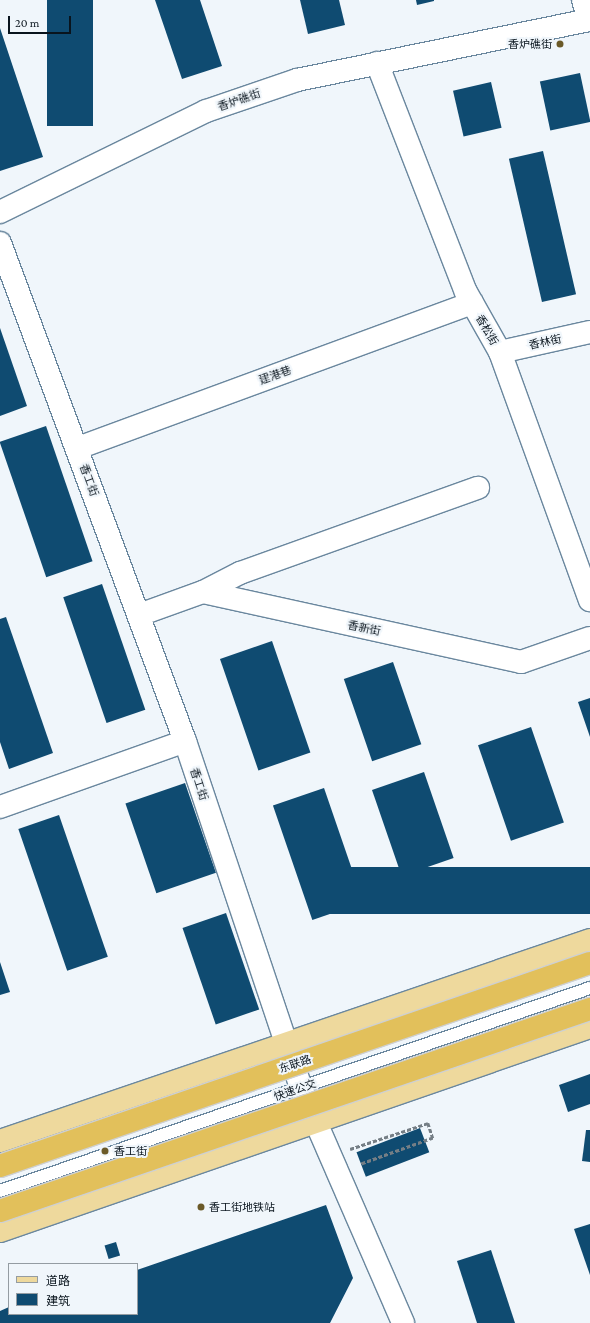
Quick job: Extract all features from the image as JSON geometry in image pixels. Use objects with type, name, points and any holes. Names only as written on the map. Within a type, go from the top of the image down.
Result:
[{"type":"highway","name":"东联路","points":[[0,1166],[590,963]]},
{"type":"highway","points":[[0,1211],[590,1009]]},
{"type":"main road","points":[[0,1141],[590,940]]},
{"type":"main road","points":[[0,1231],[590,1027]]},
{"type":"street","name":"香炉礁街","points":[[0,212],[206,111],[297,80],[377,63],[587,13]]},
{"type":"street","name":"香松街","points":[[377,63],[472,303],[500,352],[590,600]]},
{"type":"street","name":"香工街","points":[[0,243],[78,448],[185,741],[299,1084],[314,1122],[403,1323]]},
{"type":"street","name":"建港巷","points":[[78,448],[472,303]]},
{"type":"street","name":"香林街","points":[[500,352],[590,332]]},
{"type":"street","points":[[139,615],[203,592],[240,573],[478,488]]},
{"type":"street","name":"香新街","points":[[203,592],[521,662],[590,638]]},
{"type":"street","points":[[0,807],[185,741]]},
{"type":"lane","name":"快速公交","points":[[0,1191],[590,982]]},
{"type":"lane","name":"快速公交","points":[[0,1183],[590,988]]},
{"type":"path","points":[[348,1150],[428,1123],[433,1138],[361,1164]]},
{"type":"building","points":[[47,0],[93,0],[93,126],[47,126]]},
{"type":"building","points":[[155,0],[200,0],[222,66],[182,79]]},
{"type":"building","points":[[300,0],[339,0],[345,25],[308,34]]},
{"type":"building","points":[[416,0],[434,0],[434,1],[417,5]]},
{"type":"building","points":[[0,28],[43,157],[0,171]]},
{"type":"building","points":[[580,73],[590,122],[550,130],[540,82]]},
{"type":"building","points":[[491,82],[502,128],[464,137],[453,91]]},
{"type":"building","points":[[543,151],[576,294],[542,302],[509,159]]},
{"type":"building","points":[[0,328],[27,406],[0,416]]},
{"type":"building","points":[[46,426],[93,561],[46,577],[0,443]]},
{"type":"building","points":[[102,584],[145,710],[107,723],[63,597]]},
{"type":"building","points":[[6,617],[53,753],[9,769],[0,742],[0,619]]},
{"type":"building","points":[[272,641],[310,753],[258,770],[220,659]]},
{"type":"building","points":[[393,662],[421,744],[372,761],[344,679]]},
{"type":"building","points":[[590,698],[590,737],[578,702]]},
{"type":"building","points":[[531,727],[564,822],[511,841],[478,745]]},
{"type":"building","points":[[424,772],[454,858],[402,876],[372,790]]},
{"type":"building","points":[[185,783],[216,873],[156,893],[125,804]]},
{"type":"building","points":[[324,788],[363,902],[312,920],[273,806]]},
{"type":"building","points":[[59,815],[108,957],[67,971],[18,829]]},
{"type":"building","points":[[313,867],[590,867],[590,914],[313,914]]},
{"type":"building","points":[[226,913],[259,1009],[216,1024],[183,928]]},
{"type":"building","points":[[0,962],[10,992],[0,995]]},
{"type":"building","points":[[590,1074],[590,1104],[568,1112],[559,1085]]},
{"type":"building","points":[[420,1128],[429,1152],[366,1177],[357,1152]]},
{"type":"building","points":[[586,1130],[590,1130],[590,1162],[582,1161]]},
{"type":"building","points":[[326,1205],[353,1278],[330,1323],[0,1323],[0,1311],[8,1307],[8,1315],[138,1315],[138,1270]]},
{"type":"building","points":[[590,1224],[590,1275],[574,1229]]},
{"type":"building","points":[[116,1242],[120,1255],[109,1259],[105,1246]]},
{"type":"building","points":[[491,1250],[515,1323],[477,1323],[457,1261]]},
{"type":"place","name":"香炉礁街","points":[[560,44]]},
{"type":"place","name":"香工街","points":[[105,1151]]},
{"type":"place","name":"香工街地铁站","points":[[201,1207]]}]
